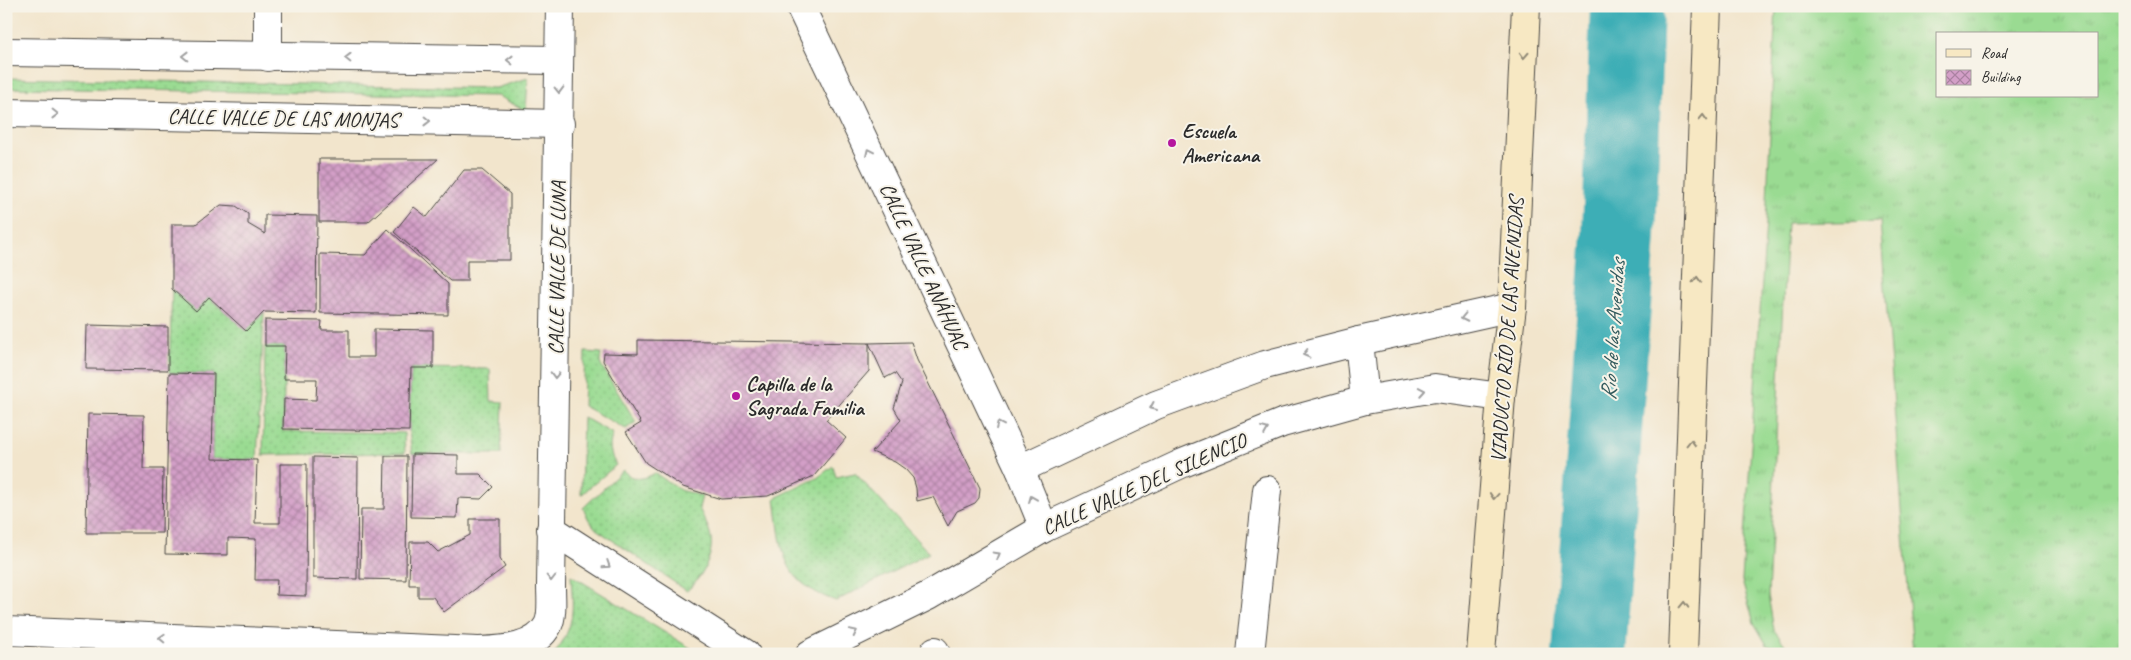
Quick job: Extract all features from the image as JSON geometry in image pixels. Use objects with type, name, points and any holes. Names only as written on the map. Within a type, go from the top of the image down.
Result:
[{"type":"main road","name":"VIADUCTO RÍO DE LAS AVENIDAS","points":[[1481,654],[1501,397],[1512,307],[1526,6]]},
{"type":"main road","points":[[1682,654],[1707,6]]},
{"type":"street","points":[[268,6],[268,57]]},
{"type":"street","name":"CALLE VALLE DE LUNA","points":[[551,529],[560,124],[560,6]]},
{"type":"street","name":"CALLE VALLE ANÁHUAC","points":[[800,6],[1020,469],[1044,528]]},
{"type":"street","points":[[6,52],[559,60]]},
{"type":"street","name":"CALLE VALLE DE LAS MONJAS","points":[[6,113],[560,124]]},
{"type":"street","points":[[1020,469],[1156,405],[1265,365],[1359,341],[1512,307]]},
{"type":"street","points":[[1359,341],[1366,400]]},
{"type":"street","name":"CALLE VALLE DEL SILENCIO","points":[[810,654],[928,596],[1044,528],[1183,463],[1282,423],[1366,400],[1435,388],[1501,397]]},
{"type":"street","points":[[1250,654],[1267,490]]},
{"type":"street","points":[[6,631],[478,651],[509,649],[538,638],[549,624],[551,529]]},
{"type":"street","points":[[551,529],[746,654]]},
{"type":"green space","points":[[1776,6],[2125,6],[2125,654],[1913,654],[1880,221],[1787,223],[1768,595],[1774,630],[1791,653],[1767,645],[1754,623],[1742,581],[1766,222]]},
{"type":"green space","points":[[6,78],[496,88],[528,78],[526,111],[498,96],[6,88]]},
{"type":"green space","points":[[172,289],[196,311],[209,297],[246,331],[264,312],[257,460],[212,459],[214,374],[169,373]]},
{"type":"green space","points":[[265,346],[285,346],[283,431],[404,433],[405,453],[263,455]]},
{"type":"green space","points":[[585,352],[601,353],[600,363],[636,422],[626,429],[583,406]]},
{"type":"green space","points":[[411,368],[490,369],[491,401],[503,402],[501,454],[412,454],[409,431]]},
{"type":"green space","points":[[583,417],[613,434],[610,450],[616,465],[581,495]]},
{"type":"green space","points":[[833,466],[836,477],[855,473],[929,553],[836,601],[817,593],[803,584],[793,573],[782,548],[775,498],[817,478]]},
{"type":"green space","points":[[623,470],[634,478],[646,477],[655,473],[680,490],[702,496],[699,508],[711,538],[710,555],[703,571],[687,591],[596,529],[589,520],[583,508]]},
{"type":"green space","points":[[571,575],[700,654],[554,654],[566,634],[572,617]]},
{"type":"building","points":[[319,159],[438,159],[368,222],[319,222]]},
{"type":"building","points":[[464,170],[482,170],[510,194],[510,260],[467,260],[467,281],[450,281],[394,232],[414,207],[427,217]]},
{"type":"building","points":[[221,205],[236,206],[248,214],[248,224],[265,234],[265,215],[317,216],[316,313],[264,312],[246,331],[209,297],[196,311],[172,289],[172,224],[196,224]]},
{"type":"building","points":[[388,229],[448,284],[448,315],[320,313],[320,254],[365,255]]},
{"type":"building","points":[[265,320],[322,321],[321,330],[349,330],[349,357],[374,357],[374,329],[433,330],[433,368],[411,368],[409,431],[283,429],[284,399],[316,400],[317,379],[284,379],[285,346],[265,346]]},
{"type":"building","points":[[87,325],[168,327],[168,370],[86,369]]},
{"type":"building","name":"Capilla de la Sagrada Familia","points":[[638,340],[869,343],[869,371],[826,420],[846,438],[814,476],[768,496],[721,499],[683,487],[646,463],[626,432],[641,423],[603,361],[604,353],[638,354]]},
{"type":"building","points":[[911,342],[917,360],[980,488],[979,498],[975,503],[957,511],[948,526],[933,497],[917,501],[913,478],[905,469],[895,462],[872,452],[901,420],[894,408],[902,383],[895,373],[885,378],[869,343]]},
{"type":"building","points":[[169,373],[214,374],[212,459],[257,460],[255,523],[280,523],[280,464],[307,464],[306,596],[276,595],[277,580],[255,580],[256,539],[228,538],[228,555],[165,554]]},
{"type":"building","points":[[88,414],[144,415],[143,469],[163,469],[162,533],[86,533]]},
{"type":"building","points":[[412,454],[458,455],[458,474],[480,474],[493,487],[481,499],[458,498],[457,518],[411,517]]},
{"type":"building","points":[[385,456],[407,456],[406,580],[360,579],[361,509],[384,509]]},
{"type":"building","points":[[313,457],[358,458],[357,579],[313,578]]},
{"type":"building","points":[[470,519],[500,519],[500,559],[505,567],[444,612],[433,597],[418,597],[418,585],[409,585],[410,542],[428,542],[438,552],[470,535]]},
{"type":"waterway","name":"Río de las Avenidas","points":[[1589,654],[1619,235],[1627,6]]},
{"type":"place","name":"Escuela Americana","points":[[1172,143]]},
{"type":"place","name":"Capilla de la Sagrada Familia","points":[[736,396]]}]
